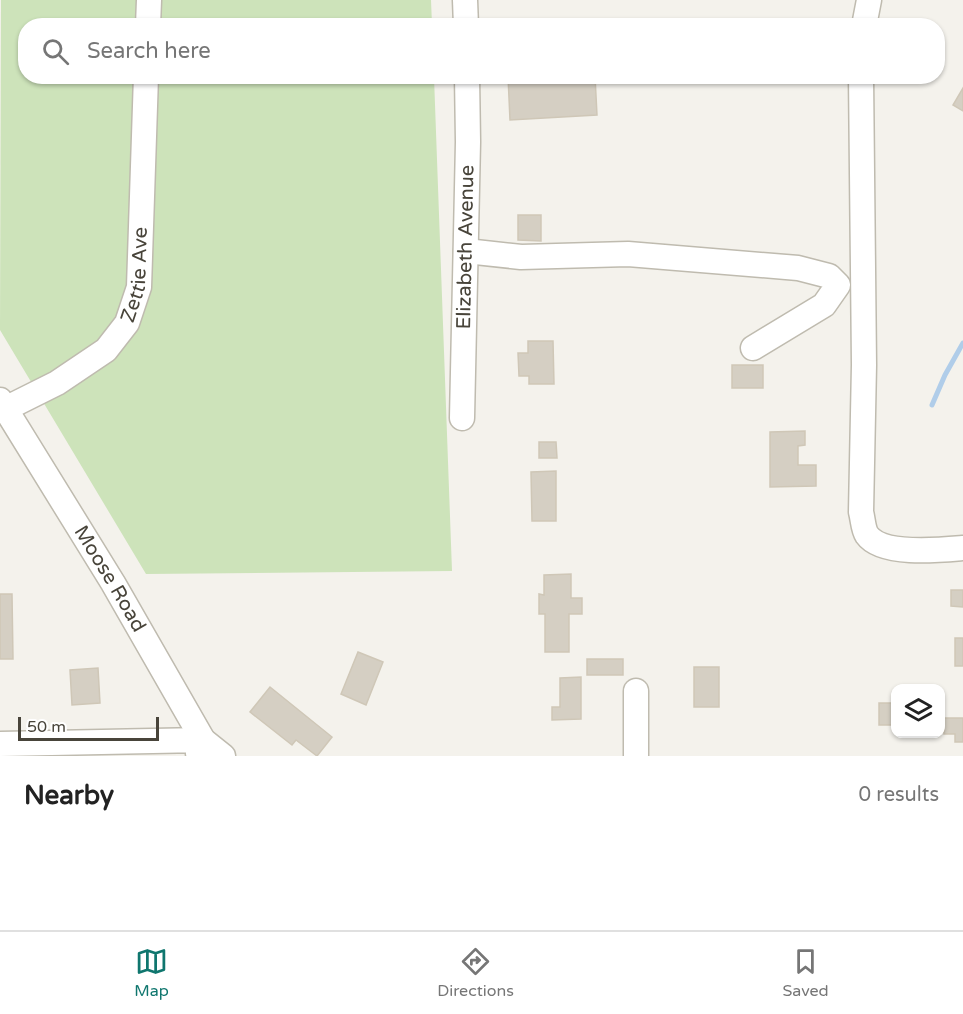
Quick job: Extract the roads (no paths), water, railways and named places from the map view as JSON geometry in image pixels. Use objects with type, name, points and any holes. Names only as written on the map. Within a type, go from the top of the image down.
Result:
[{"type":"street","points":[[148,18],[149,0]]},
{"type":"street","points":[[465,0],[466,18]]},
{"type":"street","points":[[866,18],[869,0]]},
{"type":"street","name":"Zettie Ave","points":[[3,404],[57,383],[106,350],[127,323],[138,287],[146,84]]},
{"type":"street","name":"Elizabeth Avenue","points":[[462,418],[467,84]]},
{"type":"street","points":[[861,84],[864,365],[861,512],[866,534],[879,545],[926,551],[963,548]]},
{"type":"street","points":[[466,251],[521,257],[628,254],[798,268],[829,276],[838,285],[824,305],[753,348]]},
{"type":"street","name":"Moose Road","points":[[3,404],[113,583],[200,748],[223,756]]},
{"type":"street","points":[[636,691],[636,756]]},
{"type":"street","points":[[0,744],[200,748]]},
{"type":"waterway","points":[[932,405],[963,343]]}]
